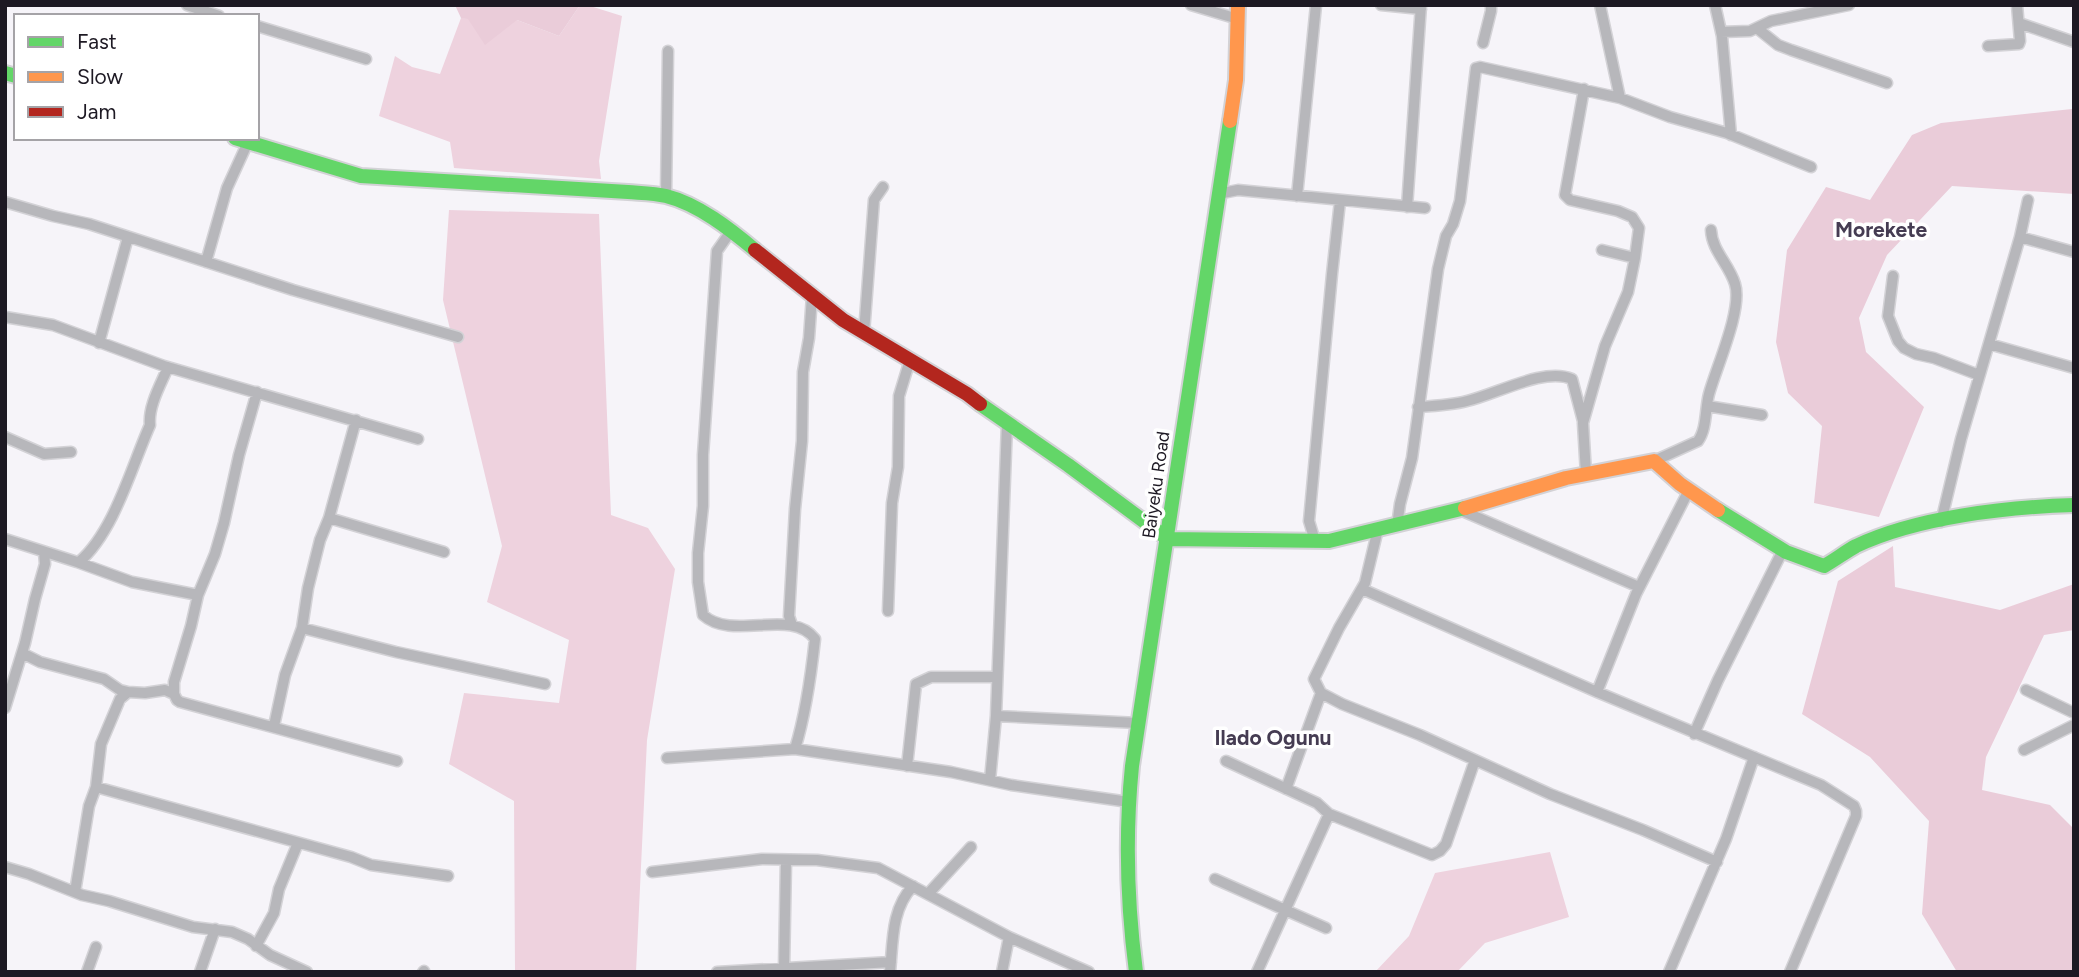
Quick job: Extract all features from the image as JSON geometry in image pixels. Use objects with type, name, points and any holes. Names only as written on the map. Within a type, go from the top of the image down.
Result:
[{"type":"street","points":[[187,5],[211,14]]},
{"type":"street","points":[[1191,5],[1238,12]]},
{"type":"street","points":[[1297,196],[1316,5]]},
{"type":"street","points":[[1381,5],[1421,7],[1407,207]]},
{"type":"street","points":[[1483,43],[1491,5]]},
{"type":"street","points":[[1600,5],[1620,99]]},
{"type":"street","points":[[1715,5],[1721,32],[1731,135]]},
{"type":"street","points":[[1721,32],[1758,29],[1771,21],[1849,5]]},
{"type":"street","points":[[1988,46],[2019,44],[2017,5]]},
{"type":"street","name":"Baiyeku Road","points":[[1136,972],[1131,940],[1128,851],[1132,768],[1236,80],[1238,12]]},
{"type":"street","points":[[2019,23],[2074,42]]},
{"type":"street","points":[[259,27],[366,59]]},
{"type":"street","points":[[1758,29],[1778,45],[1887,83]]},
{"type":"street","points":[[666,196],[668,51]]},
{"type":"street","points":[[1397,526],[1412,458],[1438,269],[1446,236],[1460,201],[1476,68],[1480,66],[1620,99],[1731,135],[1811,167]]},
{"type":"street","points":[[1583,423],[1605,346],[1628,292],[1639,228],[1632,217],[1570,200],[1565,195],[1584,89]]},
{"type":"street","points":[[206,262],[241,140],[361,176],[547,186],[666,196],[686,204],[732,231],[843,320],[967,394],[1168,539],[1329,541],[1459,510],[1566,478],[1654,461],[1698,442],[1702,436],[1707,406],[1723,348],[1731,331],[1736,299],[1736,286],[1712,242],[1712,230]]},
{"type":"street","points":[[864,333],[874,200],[883,187]]},
{"type":"street","points":[[1219,188],[1425,208]]},
{"type":"street","points":[[1315,541],[1309,521],[1340,201]]},
{"type":"street","points":[[1941,522],[2028,201]]},
{"type":"street","points":[[5,202],[89,224],[293,290],[458,337]]},
{"type":"street","points":[[732,231],[717,251],[703,455],[698,582],[705,617],[719,624],[792,625],[808,632],[815,639],[803,725],[795,749]]},
{"type":"street","points":[[99,343],[128,237]]},
{"type":"street","points":[[2020,237],[2074,252]]},
{"type":"street","points":[[1602,250],[1635,258]]},
{"type":"street","points":[[1892,276],[1888,316],[1903,348],[1979,375]]},
{"type":"street","points":[[792,625],[789,616],[795,509],[803,441],[803,372],[812,296]]},
{"type":"street","points":[[5,317],[52,325],[168,367],[418,439]]},
{"type":"street","points":[[1989,344],[2074,368]]},
{"type":"street","points":[[888,611],[892,503],[898,467],[899,396],[910,360]]},
{"type":"street","points":[[79,562],[94,547],[125,485],[150,425],[152,407],[168,367]]},
{"type":"street","points":[[1418,407],[1466,402],[1537,378],[1558,375],[1572,379],[1583,423],[1587,474]]},
{"type":"street","points":[[169,692],[191,626],[198,595],[215,554],[257,392]]},
{"type":"street","points":[[1707,406],[1762,415]]},
{"type":"street","points":[[274,726],[285,675],[302,628],[308,588],[320,540],[329,518],[356,420]]},
{"type":"street","points":[[990,780],[996,716],[1007,424]]},
{"type":"street","points":[[5,437],[44,454],[71,452]]},
{"type":"street","points":[[1654,461],[1689,490],[1765,541],[1809,563],[1824,566],[1859,544],[1906,529],[1980,513],[2045,505],[2074,505]]},
{"type":"street","points":[[1597,692],[1639,587],[1689,490]]},
{"type":"street","points":[[1459,510],[1639,587]]},
{"type":"street","points":[[329,518],[444,552]]},
{"type":"street","points":[[1297,540],[1309,521]]},
{"type":"street","points":[[1378,529],[1362,589],[1314,679],[1321,693],[1550,794],[1717,862]]},
{"type":"street","points":[[5,539],[132,582],[198,595]]},
{"type":"street","points":[[1694,734],[1783,550]]},
{"type":"street","points":[[5,708],[45,564],[44,552]]},
{"type":"street","points":[[45,564],[56,556]]},
{"type":"street","points":[[1362,589],[1694,734],[1821,785],[1848,801],[1857,811],[1790,972]]},
{"type":"street","points":[[302,628],[396,652],[545,684]]},
{"type":"street","points":[[22,653],[40,662],[104,679],[124,695]]},
{"type":"street","points":[[907,766],[916,684],[931,677],[997,677]]},
{"type":"street","points":[[2026,690],[2074,713]]},
{"type":"street","points":[[124,695],[169,692],[180,702],[397,761]]},
{"type":"street","points":[[1286,789],[1321,693]]},
{"type":"street","points":[[75,892],[89,806],[96,787],[101,744],[124,695]]},
{"type":"street","points":[[996,716],[1138,723]]},
{"type":"street","points":[[2024,750],[2074,725]]},
{"type":"street","points":[[667,758],[795,749],[1129,802]]},
{"type":"street","points":[[1669,972],[1736,814],[1754,757]]},
{"type":"street","points":[[1226,761],[1317,803],[1329,814],[1432,855],[1446,844],[1475,760]]},
{"type":"street","points":[[96,787],[351,857],[371,865],[448,876]]},
{"type":"street","points":[[1257,972],[1329,814]]},
{"type":"street","points":[[256,946],[274,913],[279,889],[298,843]]},
{"type":"street","points":[[928,894],[971,847]]},
{"type":"street","points":[[652,872],[757,859],[817,860],[878,869],[1009,937],[1089,972]]},
{"type":"street","points":[[784,969],[786,860]]},
{"type":"street","points":[[5,867],[75,892],[193,927],[232,932],[248,939],[270,955],[307,972]]},
{"type":"street","points":[[1215,879],[1326,928]]},
{"type":"street","points":[[717,972],[891,967],[896,915],[904,895],[913,886]]},
{"type":"street","points":[[200,972],[215,929]]},
{"type":"street","points":[[1002,972],[1009,937]]},
{"type":"street","points":[[87,972],[96,947]]},
{"type":"shaded area","points":[[455,5],[580,5],[559,36],[517,20],[485,45],[468,19],[461,18]]},
{"type":"shaded area","points":[[580,5],[622,16],[599,161],[601,179],[454,168],[450,142],[379,116],[395,56],[412,67],[440,74],[461,18],[517,20],[559,36]]},
{"type":"shaded area","points":[[2074,109],[2074,194],[1952,186],[1887,255],[1859,318],[1866,352],[1924,407],[1879,517],[1814,503],[1822,426],[1788,393],[1776,342],[1787,250],[1826,187],[1870,200],[1912,135],[1941,123]]},
{"type":"shaded area","points":[[449,210],[599,214],[611,515],[648,528],[675,569],[647,740],[636,972],[515,972],[514,801],[449,764],[464,693],[559,703],[569,640],[487,602],[502,546],[443,300]]},
{"type":"shaded area","points":[[1893,546],[1895,587],[2000,610],[2074,584],[2074,630],[2044,635],[1986,757],[1982,790],[2050,805],[2074,829],[2074,972],[1957,972],[1922,914],[1929,821],[1870,757],[1802,714],[1838,581]]},
{"type":"shaded area","points":[[1550,852],[1569,917],[1485,943],[1457,972],[1375,972],[1409,936],[1435,873]]},
{"type":"traffic: fast","points":[[5,73],[14,75]]},
{"type":"traffic: fast","points":[[1136,972],[1128,869],[1132,766],[1230,121]]},
{"type":"traffic: fast","points":[[242,140],[361,176],[661,195],[702,211],[755,250]]},
{"type":"traffic: fast","points":[[980,404],[1168,539],[1329,541],[1465,508]]},
{"type":"traffic: fast","points":[[1718,510],[1786,552],[1824,566],[1856,546],[1880,536],[1934,521],[1992,511],[2074,505]]},
{"type":"traffic: slow","points":[[1230,121],[1236,80],[1238,5]]},
{"type":"traffic: slow","points":[[1465,508],[1566,478],[1654,461],[1680,484],[1718,510]]},
{"type":"traffic: jam","points":[[755,250],[843,320],[980,404]]},
{"type":"district","name":"Morekete","points":[[1881,229]]},
{"type":"district","name":"Ilado Ogunu","points":[[1273,737]]}]
